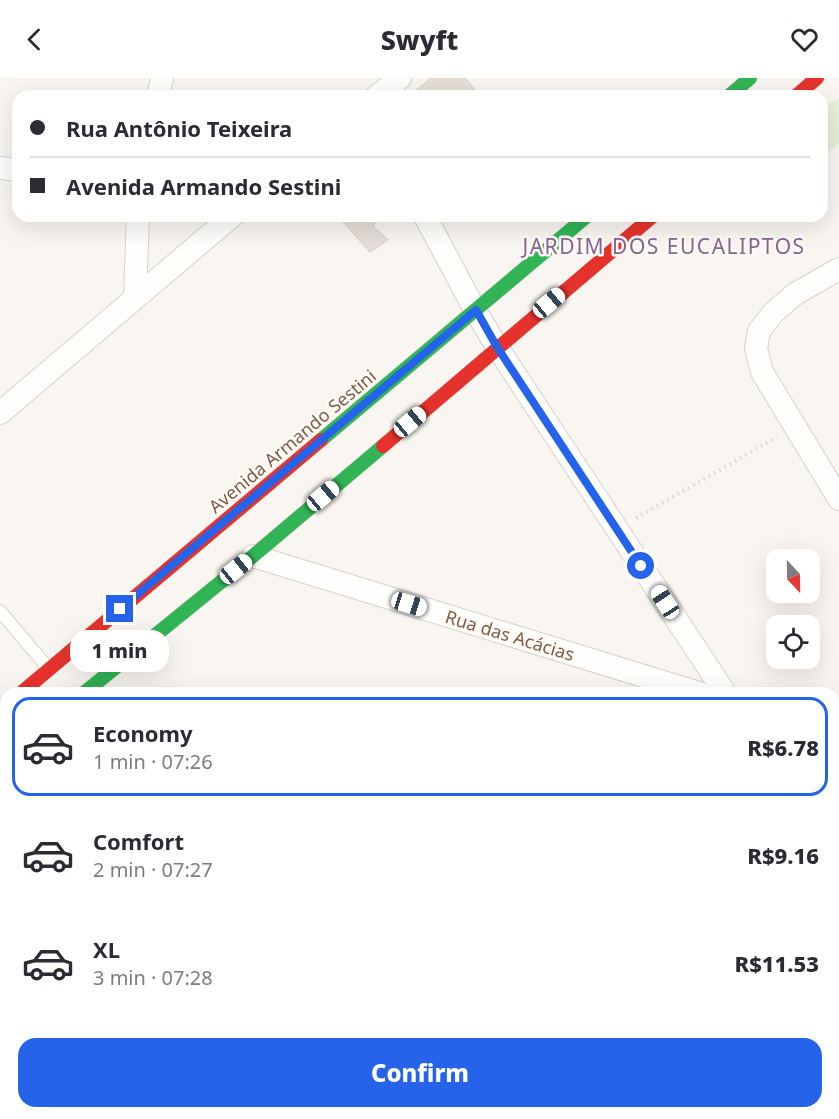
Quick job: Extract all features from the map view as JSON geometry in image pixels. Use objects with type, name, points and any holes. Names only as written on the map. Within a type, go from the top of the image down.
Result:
[{"type":"street","points":[[385,90],[400,78]]},
{"type":"street","points":[[736,90],[750,78]]},
{"type":"street","points":[[803,90],[817,78]]},
{"type":"street","points":[[135,297],[138,222]]},
{"type":"street","points":[[0,413],[225,222]]},
{"type":"street","points":[[428,222],[497,347],[721,687]]},
{"type":"street","name":"Avenida Armando Sestini","points":[[28,687],[580,222]]},
{"type":"street","points":[[91,687],[253,556],[646,222]]},
{"type":"street","points":[[839,269],[795,294],[772,313],[759,331],[756,348],[762,372],[839,499]]},
{"type":"street","name":"Rua das Acácias","points":[[253,556],[679,687]]},
{"type":"lane","points":[[0,612],[49,669]]},
{"type":"path","points":[[617,529],[794,427]]},
{"type":"green space","points":[[839,99],[839,144],[828,152],[828,104]]},
{"type":"building","points":[[431,78],[465,78],[474,89],[473,90],[417,90]]},
{"type":"building","points":[[343,222],[376,222],[373,226],[388,240],[370,252]]},
{"type":"traffic: fast","points":[[736,90],[750,78]]},
{"type":"traffic: fast","points":[[321,440],[580,222]]},
{"type":"traffic: fast","points":[[91,687],[253,556],[383,446]]},
{"type":"traffic: jam","points":[[803,90],[817,78]]},
{"type":"traffic: jam","points":[[383,446],[646,222]]},
{"type":"traffic: jam","points":[[28,687],[321,440]]},
{"type":"district","name":"JARDIM DOS EUCALIPTOS","points":[[664,246]]},
{"type":"route","points":[[120,609],[476,310],[497,347],[641,566]]}]
